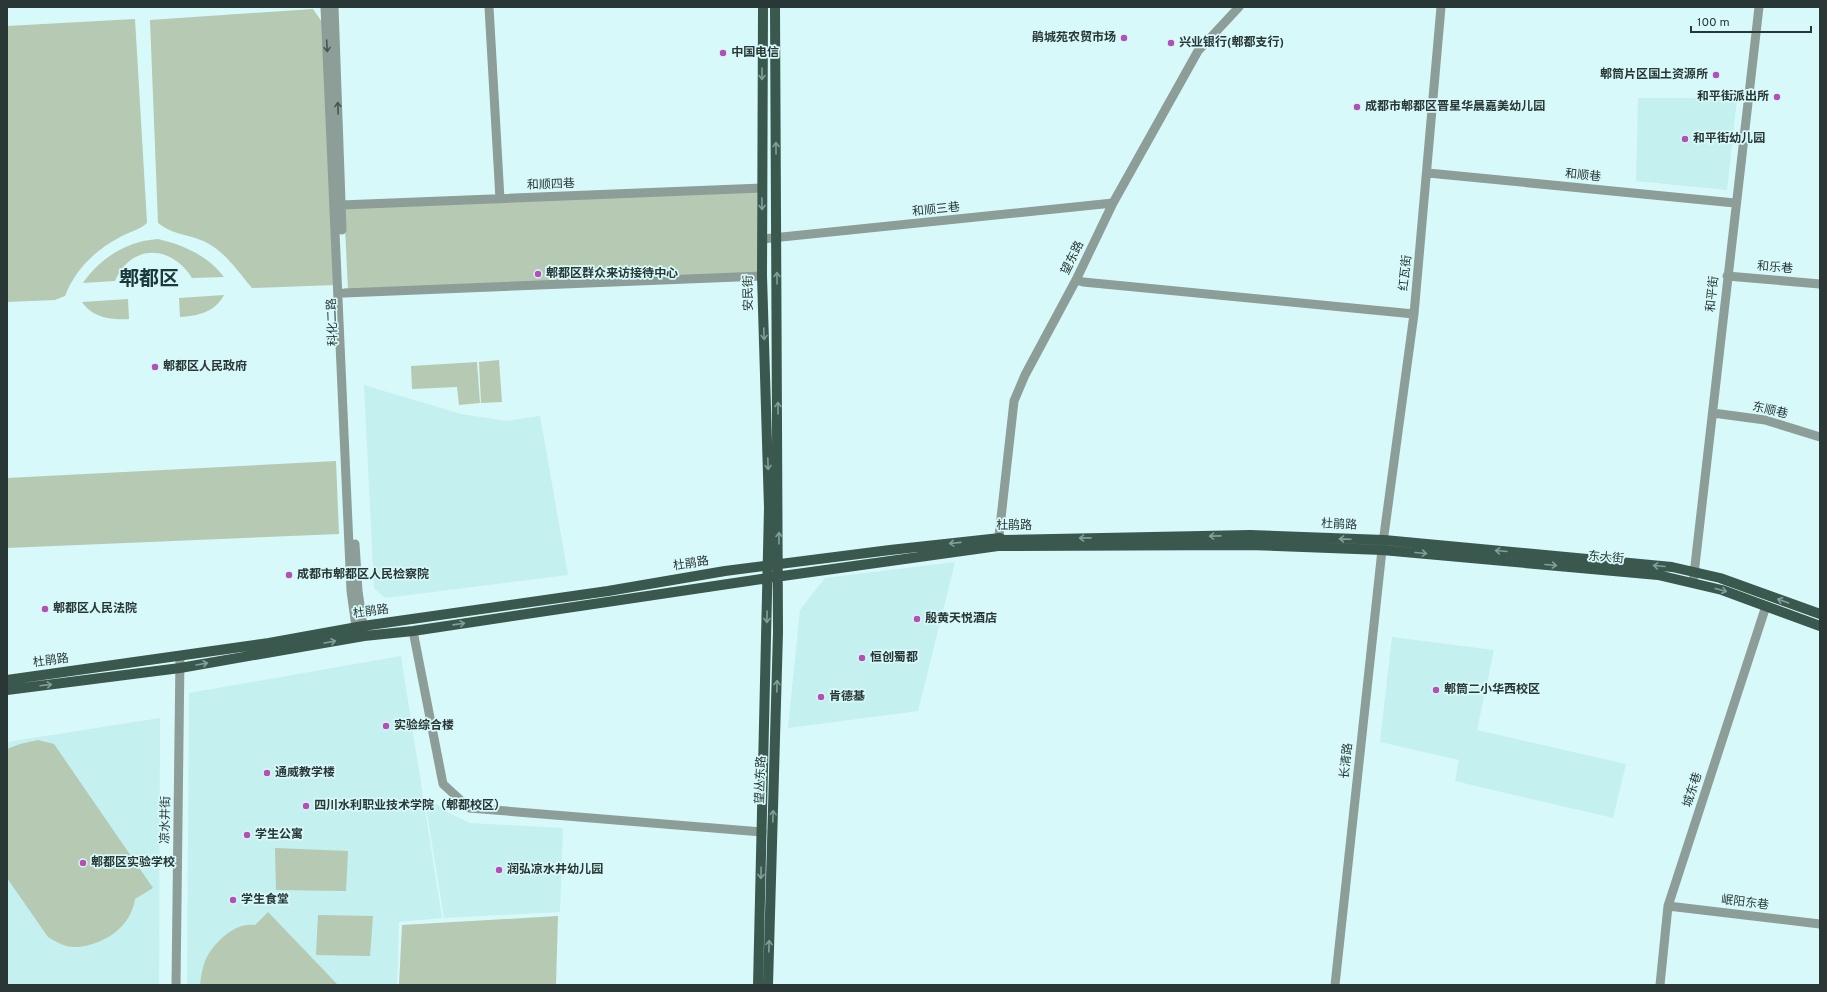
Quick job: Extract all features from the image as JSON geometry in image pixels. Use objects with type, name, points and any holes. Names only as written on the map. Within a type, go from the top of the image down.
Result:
[{"type":"main road","name":"安民街","points":[[763,7],[762,276],[769,508],[774,565],[778,577]]},
{"type":"main road","name":"安民街","points":[[768,578],[774,565],[777,238],[775,7]]},
{"type":"main road","name":"杜鹃路","points":[[7,690],[180,668],[361,630],[413,631],[778,577],[999,542]]},
{"type":"main road","name":"杜鹃路","points":[[7,680],[361,630],[774,565],[999,542],[1383,545]]},
{"type":"main road","name":"东大街","points":[[1383,545],[1672,567],[1720,578],[1820,614]]},
{"type":"main road","name":"东大街","points":[[1383,545],[1658,576],[1722,590],[1820,626]]},
{"type":"main road","name":"望丛东路","points":[[768,985],[778,577]]},
{"type":"main road","name":"望丛东路","points":[[758,985],[768,578]]},
{"type":"street","points":[[325,7],[339,293],[351,591],[361,630]]},
{"type":"street","name":"科化二路","points":[[334,7],[350,453],[361,630]]},
{"type":"street","points":[[489,7],[500,199]]},
{"type":"street","name":"望东路","points":[[999,542],[1014,401],[1025,375],[1076,280],[1113,203],[1198,50],[1239,7]]},
{"type":"street","name":"红瓦街","points":[[1383,545],[1414,314],[1428,173],[1441,7]]},
{"type":"street","name":"和平街","points":[[1693,583],[1713,413],[1735,203],[1759,7]]},
{"type":"street","name":"和顺巷","points":[[1428,173],[1735,203]]},
{"type":"street","name":"和顺四巷","points":[[341,205],[762,188]]},
{"type":"street","name":"和顺三巷","points":[[762,239],[1113,203]]},
{"type":"street","points":[[344,293],[762,276]]},
{"type":"street","name":"和乐巷","points":[[1728,276],[1820,284]]},
{"type":"street","points":[[1076,280],[1091,283],[1414,314]]},
{"type":"street","name":"东顺巷","points":[[1713,413],[1765,420],[1820,437]]},
{"type":"street","name":"长清路","points":[[1335,985],[1383,545]]},
{"type":"street","name":"城东巷","points":[[1660,985],[1668,906],[1766,606]]},
{"type":"street","points":[[413,631],[442,784],[469,808],[762,832]]},
{"type":"street","name":"凉水井街","points":[[176,985],[180,656]]},
{"type":"street","name":"岷阳东巷","points":[[1668,906],[1820,924]]},
{"type":"shaded area","name":"和平街幼儿园","points":[[1638,98],[1737,98],[1727,190],[1636,181]]},
{"type":"shaded area","points":[[364,385],[461,414],[506,421],[540,416],[568,575],[385,598],[374,588]]},
{"type":"shaded area","points":[[955,562],[918,711],[788,728],[800,610],[825,578]]},
{"type":"shaded area","name":"郫筒二小华西校区","points":[[1392,637],[1494,650],[1477,730],[1626,764],[1613,818],[1455,781],[1459,760],[1380,742]]},
{"type":"shaded area","name":"四川水利职业技术学院（郫都校区）","points":[[401,656],[442,918],[399,922],[397,985],[187,985],[189,693]]},
{"type":"shaded area","name":"郫都区实验学校","points":[[160,718],[159,985],[7,985],[7,742]]},
{"type":"shaded area","name":"润弘凉水井幼儿园","points":[[437,804],[443,810],[470,823],[563,828],[560,912],[444,918],[426,807]]},
{"type":"green space","points":[[313,9],[322,22],[335,285],[252,288],[228,259],[214,247],[198,239],[172,231],[158,223],[150,20]]},
{"type":"green space","points":[[135,19],[147,223],[111,242],[94,255],[80,269],[65,296],[55,300],[7,302],[7,26]]},
{"type":"green space","points":[[757,190],[758,273],[348,289],[344,207]]},
{"type":"green space","points":[[158,239],[195,252],[211,263],[224,277],[192,278],[184,267],[174,259],[163,254],[152,253],[141,255],[131,260],[122,269],[115,281],[83,283],[98,266],[115,252],[136,243]]},
{"type":"green space","points":[[224,295],[216,305],[205,312],[193,316],[180,317],[179,298]]},
{"type":"green space","points":[[128,299],[129,319],[116,319],[97,315],[91,312],[82,302]]},
{"type":"green space","points":[[499,360],[502,402],[481,403],[479,362]]},
{"type":"green space","points":[[477,362],[480,403],[459,405],[457,387],[412,389],[411,366]]},
{"type":"green space","points":[[336,461],[339,534],[7,548],[7,478]]},
{"type":"green space","points":[[38,740],[54,744],[153,888],[135,899],[128,918],[115,933],[97,943],[87,946],[69,947],[48,937],[7,878],[7,749]]},
{"type":"green space","points":[[275,848],[348,851],[346,891],[276,890]]},
{"type":"green space","points":[[268,912],[338,985],[200,985],[205,962],[216,944],[234,929],[241,926],[255,925]]},
{"type":"green space","points":[[318,915],[373,916],[370,956],[316,955]]},
{"type":"green space","points":[[558,916],[556,985],[399,985],[402,925]]},
{"type":"place","name":"鹃城苑农贸市场","points":[[1124,38]]},
{"type":"place","name":"兴业银行(郫都支行)","points":[[1171,43]]},
{"type":"place","name":"中国电信","points":[[723,53]]},
{"type":"place","name":"郫筒片区国土资源所","points":[[1716,75]]},
{"type":"place","name":"和平街派出所","points":[[1777,97]]},
{"type":"place","name":"成都市郫都区晋星华晨嘉美幼儿园","points":[[1357,107]]},
{"type":"place","name":"和平街幼儿园","points":[[1685,139]]},
{"type":"place","name":"郫都区群众来访接待中心","points":[[538,274]]},
{"type":"place","name":"郫都区人民政府","points":[[155,367]]},
{"type":"place","name":"成都市郫都区人民检察院","points":[[289,575]]},
{"type":"place","name":"郫都区人民法院","points":[[45,609]]},
{"type":"place","name":"殷黄天悦酒店","points":[[917,619]]},
{"type":"place","name":"恒创蜀都","points":[[862,658]]},
{"type":"place","name":"郫筒二小华西校区","points":[[1436,690]]},
{"type":"place","name":"肯德基","points":[[821,697]]},
{"type":"place","name":"实验综合楼","points":[[386,726]]},
{"type":"place","name":"通威教学楼","points":[[267,773]]},
{"type":"place","name":"四川水利职业技术学院（郫都校区）","points":[[306,806]]},
{"type":"place","name":"学生公寓","points":[[247,835]]},
{"type":"place","name":"郫都区实验学校","points":[[83,863]]},
{"type":"place","name":"润弘凉水井幼儿园","points":[[499,870]]},
{"type":"place","name":"学生食堂","points":[[233,900]]},
{"type":"district","name":"郫都区","points":[[149,280]]}]
